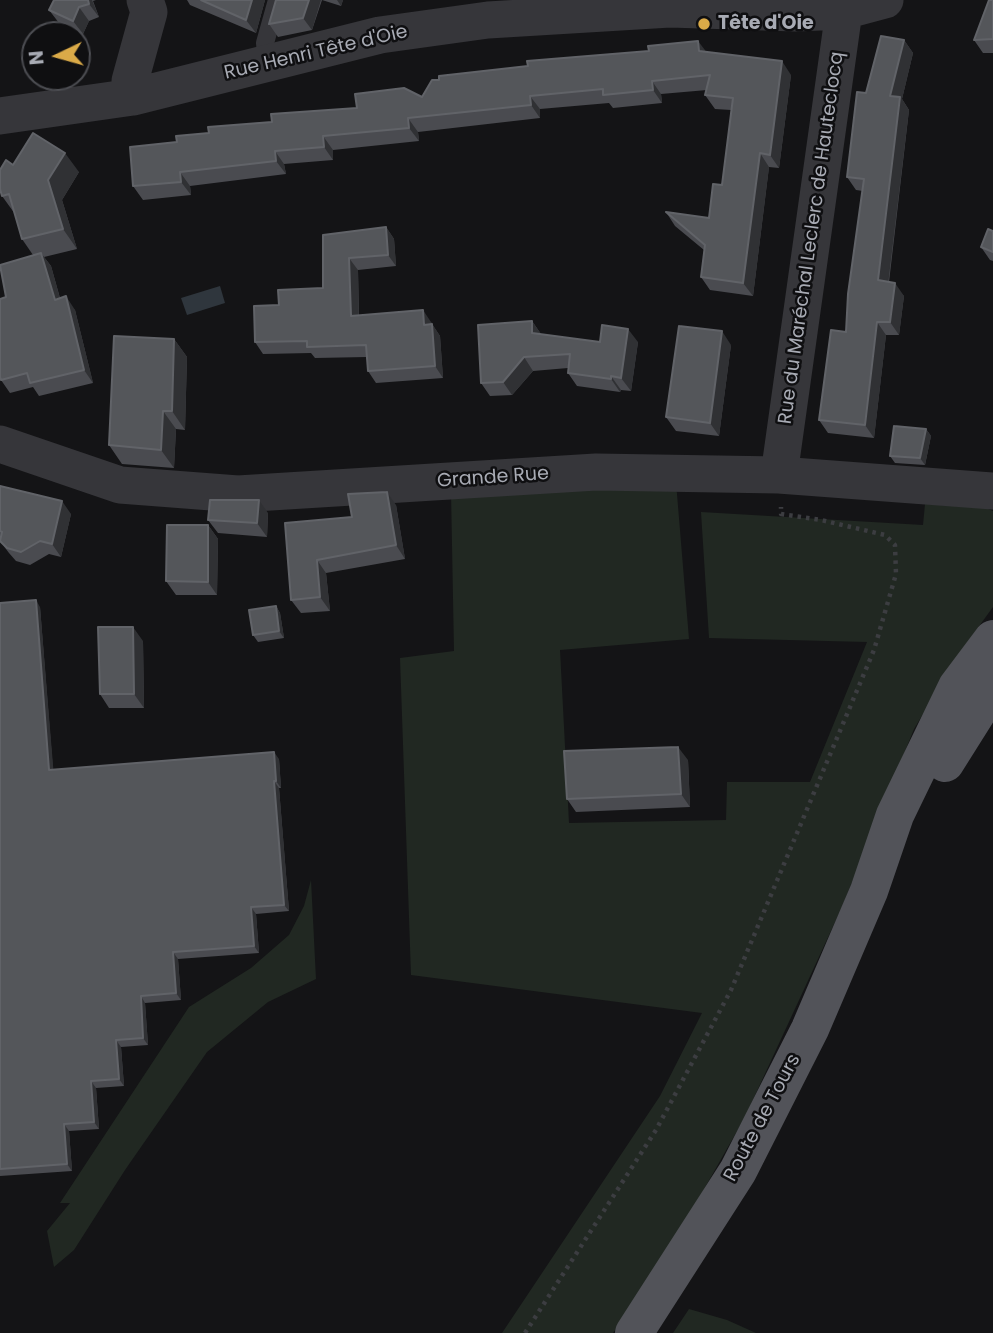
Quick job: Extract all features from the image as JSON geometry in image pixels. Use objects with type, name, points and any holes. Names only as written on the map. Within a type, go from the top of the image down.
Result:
[{"type":"main road","name":"Route de Tours","points":[[634,1333],[738,1171],[810,1029],[869,891],[895,815],[957,687],[993,639]]},
{"type":"main road","name":"Route de Tours","points":[[869,891],[912,816],[993,687]]},
{"type":"street","points":[[133,97],[130,81],[149,12],[145,0]]},
{"type":"street","name":"Rue Henri Tête d'Oie","points":[[0,117],[133,97],[380,35],[488,20],[670,9],[796,13],[885,0]]},
{"type":"street","name":"Rue du Maréchal Leclerc de Hauteclocq","points":[[779,475],[843,6]]},
{"type":"street","name":"Grande Rue","points":[[0,444],[120,485],[238,494],[596,472],[779,475],[993,491]]},
{"type":"lane","points":[[267,63],[265,43],[276,0]]},
{"type":"path","points":[[525,1333],[656,1130],[731,990],[878,638],[896,574],[895,545],[885,535],[781,514],[779,475]]},
{"type":"shaded area","points":[[220,286],[225,303],[187,315],[181,298]]},
{"type":"shaded area","points":[[676,482],[689,639],[560,650],[569,823],[726,820],[727,782],[810,782],[867,642],[709,638],[701,512],[923,525],[925,504],[986,508],[993,511],[993,607],[961,651],[914,729],[842,907],[745,1117],[666,1256],[613,1333],[502,1333],[660,1096],[702,1013],[411,975],[400,658],[454,651],[451,492]]},
{"type":"shaded area","points":[[311,880],[316,979],[268,1002],[207,1052],[125,1170],[74,1250],[54,1267],[47,1231],[70,1203],[60,1203],[189,1007],[251,968],[289,935],[304,906]]},
{"type":"shaded area","points":[[689,1309],[727,1320],[756,1333],[673,1333]]},
{"type":"building","points":[[54,0],[88,0],[89,4],[79,7],[73,21],[49,10]]},
{"type":"building","points":[[201,0],[252,0],[246,20]]},
{"type":"building","points":[[276,0],[309,0],[303,18],[269,24]]},
{"type":"building","points":[[989,0],[993,0],[993,39],[974,40]]},
{"type":"building","points":[[881,36],[904,40],[890,96],[900,97],[878,280],[895,283],[890,322],[877,322],[865,425],[819,420],[831,330],[846,332],[848,294],[864,179],[847,177],[857,92],[866,93]]},
{"type":"building","points":[[698,41],[699,51],[782,61],[770,155],[760,153],[743,283],[701,277],[705,245],[666,212],[709,218],[713,184],[722,185],[733,98],[705,95],[710,75],[652,81],[653,90],[603,95],[603,89],[530,96],[531,105],[408,118],[409,128],[323,136],[324,147],[275,151],[276,161],[180,172],[181,182],[133,186],[130,147],[177,142],[176,136],[209,133],[208,127],[272,122],[271,114],[357,108],[355,94],[404,88],[422,97],[432,80],[439,80],[439,76],[528,66],[527,61],[649,51],[648,46]]},
{"type":"building","points":[[33,133],[65,153],[48,180],[63,229],[22,239],[9,194],[2,196],[0,170],[6,160],[13,165]]},
{"type":"building","points":[[386,227],[388,255],[349,258],[351,316],[423,310],[424,325],[432,324],[435,366],[368,371],[366,345],[307,347],[307,341],[255,342],[254,306],[279,305],[278,290],[323,288],[323,235]]},
{"type":"building","points":[[988,229],[993,231],[993,252],[981,247]]},
{"type":"building","points":[[41,253],[55,300],[66,296],[84,370],[30,383],[27,373],[1,380],[0,299],[6,297],[0,265]]},
{"type":"building","points":[[532,321],[532,333],[600,342],[602,325],[628,329],[621,378],[568,373],[570,354],[524,357],[503,382],[481,383],[478,325]]},
{"type":"building","points":[[679,326],[722,331],[710,423],[666,417]]},
{"type":"building","points":[[114,336],[174,339],[172,411],[163,411],[161,450],[109,445]]},
{"type":"building","points":[[894,426],[926,429],[920,458],[890,456]]},
{"type":"building","points":[[0,486],[62,501],[52,544],[40,541],[21,552],[7,548],[0,541]]},
{"type":"building","points":[[387,492],[396,545],[317,560],[320,597],[291,600],[285,523],[352,517],[348,494]]},
{"type":"building","points":[[210,500],[259,500],[257,523],[208,520]]},
{"type":"building","points":[[167,525],[208,525],[208,582],[166,581]]},
{"type":"building","points":[[36,600],[49,770],[274,752],[284,905],[251,907],[254,946],[173,952],[176,993],[141,996],[143,1038],[116,1040],[119,1079],[91,1081],[94,1122],[64,1124],[67,1164],[0,1169],[0,603]]},
{"type":"building","points":[[276,606],[279,631],[253,635],[249,610]]},
{"type":"building","points":[[98,627],[133,627],[134,694],[100,694]]},
{"type":"building","points":[[678,747],[681,794],[567,799],[564,751]]},
{"type":"place","name":"Tête d'Oie","points":[[704,24]]}]
